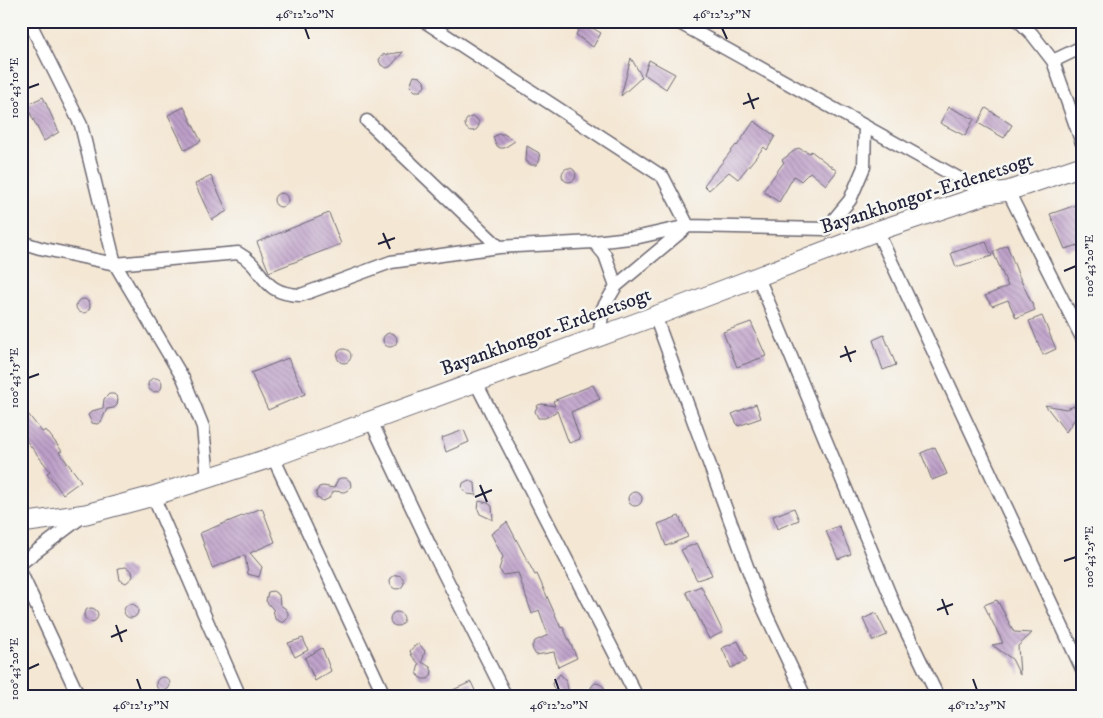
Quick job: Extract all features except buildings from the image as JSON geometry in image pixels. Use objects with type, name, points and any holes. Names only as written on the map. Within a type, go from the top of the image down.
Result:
[{"type":"street","points":[[29,21],[81,125],[115,264],[184,380],[203,427],[208,478]]},
{"type":"street","points":[[424,21],[664,177],[688,226]]},
{"type":"street","points":[[676,21],[987,194]]},
{"type":"street","points":[[1018,21],[1032,34],[1054,61],[1082,143]]},
{"type":"street","points":[[1054,61],[1082,48]]},
{"type":"street","points":[[367,121],[499,247]]},
{"type":"street","points":[[21,242],[40,248],[115,264],[238,253],[248,258],[274,290],[288,295],[301,295],[391,262],[499,247],[594,242],[639,237],[688,226],[826,229],[850,200],[864,167],[864,126]]},
{"type":"street","name":"Bayankhongor-Erdenetsogt","points":[[21,523],[86,514],[153,496],[273,457],[599,337],[877,231],[987,194],[1008,191],[1082,166]]},
{"type":"street","points":[[1008,191],[1082,338]]},
{"type":"street","points":[[599,337],[603,308],[616,286],[688,226]]},
{"type":"street","points":[[877,231],[1082,668]]},
{"type":"street","points":[[594,242],[605,255],[616,286]]},
{"type":"street","points":[[758,277],[898,612],[938,697]]},
{"type":"street","points":[[654,316],[759,600],[805,697]]},
{"type":"street","points":[[476,382],[637,697]]},
{"type":"street","points":[[371,421],[429,544],[506,697]]},
{"type":"street","points":[[273,457],[385,697]]},
{"type":"street","points":[[153,496],[240,697]]},
{"type":"street","points":[[21,563],[86,514]]},
{"type":"street","points":[[21,573],[79,697]]}]
